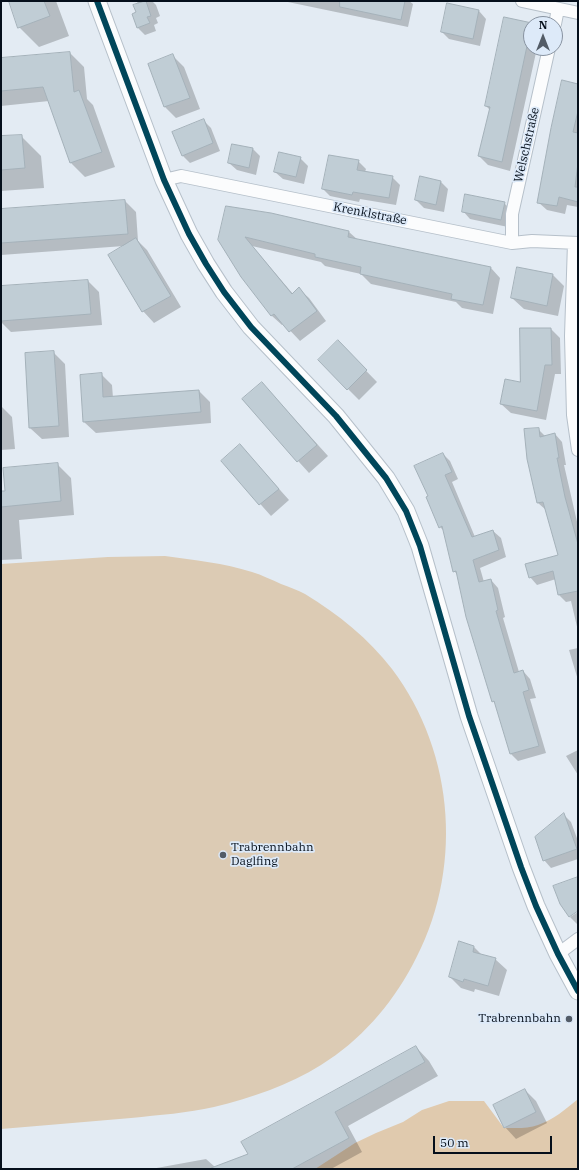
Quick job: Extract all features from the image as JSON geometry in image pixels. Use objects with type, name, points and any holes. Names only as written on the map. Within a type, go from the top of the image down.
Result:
[{"type":"street","points":[[97,1],[164,180],[189,234],[224,292],[250,327],[340,421],[386,478],[406,511],[420,546],[454,665],[479,745],[536,906],[558,954],[578,991]]},
{"type":"street","points":[[522,1],[578,13]]},
{"type":"street","points":[[556,16],[558,8]]},
{"type":"street","name":"Welschstraße","points":[[512,243],[512,214],[547,56]]},
{"type":"street","name":"Krenklstraße","points":[[164,180],[181,176],[512,243],[532,241],[576,243]]},
{"type":"street","points":[[576,243],[571,336],[573,415],[578,450]]},
{"type":"street","points":[[558,954],[578,939]]},
{"type":"shaded area","name":"Trabrennbahn Daglfing","points":[[165,556],[231,566],[259,575],[299,591],[341,619],[363,637],[383,658],[392,669],[413,702],[429,738],[440,776],[446,814],[445,854],[440,892],[429,930],[412,966],[394,995],[373,1021],[349,1045],[309,1072],[283,1085],[256,1095],[204,1109],[173,1114],[1,1129],[1,564],[108,557]]},
{"type":"shaded area","points":[[578,1099],[578,1169],[315,1169],[355,1143],[403,1122],[422,1110],[449,1101],[484,1101],[504,1128],[517,1128],[530,1127],[544,1123],[559,1114]]},
{"type":"building","points":[[9,1],[44,1],[50,16],[18,28]]},
{"type":"building","points":[[146,1],[151,16],[147,17],[150,23],[137,28],[132,14],[136,12],[133,5]]},
{"type":"building","points":[[340,1],[405,1],[401,20],[340,7]]},
{"type":"building","points":[[447,3],[479,10],[473,39],[441,32]]},
{"type":"building","points":[[504,17],[523,21],[523,56],[525,56],[502,162],[478,156],[490,107],[485,106]]},
{"type":"building","points":[[70,52],[74,92],[79,90],[102,152],[70,163],[43,87],[1,91],[1,58]]},
{"type":"building","points":[[173,54],[190,98],[164,107],[148,64]]},
{"type":"building","points":[[562,80],[578,84],[578,111],[573,132],[578,133],[578,163],[575,187],[578,187],[578,202],[559,197],[557,206],[537,203],[551,128]]},
{"type":"building","points":[[204,119],[213,143],[182,156],[172,132]]},
{"type":"building","points":[[22,135],[25,168],[1,170],[1,136]]},
{"type":"building","points":[[232,144],[253,148],[249,168],[228,163]]},
{"type":"building","points":[[279,152],[301,157],[296,177],[274,172]]},
{"type":"building","points":[[329,155],[359,160],[357,170],[393,176],[389,198],[353,192],[352,195],[322,189]]},
{"type":"building","points":[[420,176],[441,181],[436,205],[415,200]]},
{"type":"building","points":[[465,194],[505,202],[501,220],[462,212]]},
{"type":"building","points":[[125,200],[128,234],[1,243],[1,209]]},
{"type":"building","points":[[226,206],[271,213],[349,231],[348,237],[491,267],[483,305],[451,299],[452,294],[360,274],[361,267],[315,257],[315,254],[245,237],[292,294],[299,287],[317,311],[289,332],[274,314],[271,316],[241,277],[218,240]]},
{"type":"building","points":[[136,238],[171,296],[142,312],[108,255]]},
{"type":"building","points":[[517,267],[553,274],[547,306],[511,298]]},
{"type":"building","points":[[88,280],[91,314],[1,321],[1,286]]},
{"type":"building","points":[[520,328],[551,328],[552,365],[545,365],[537,411],[500,404],[505,379],[520,382]]},
{"type":"building","points":[[338,340],[367,370],[347,390],[318,360]]},
{"type":"building","points":[[54,351],[59,426],[29,428],[25,353]]},
{"type":"building","points":[[102,373],[103,397],[199,390],[201,412],[83,422],[80,375]]},
{"type":"building","points":[[262,382],[317,445],[297,462],[242,399]]},
{"type":"building","points":[[539,428],[540,437],[555,433],[559,458],[557,458],[565,497],[578,544],[578,591],[558,595],[553,571],[529,578],[525,564],[558,555],[543,502],[537,503],[527,459],[524,429]]},
{"type":"building","points":[[240,444],[279,489],[259,505],[221,461]]},
{"type":"building","points":[[443,453],[452,472],[445,475],[472,537],[493,530],[499,550],[473,560],[479,582],[491,579],[498,610],[496,611],[514,673],[523,670],[529,690],[523,692],[539,746],[510,754],[494,701],[492,702],[466,617],[456,571],[453,572],[442,526],[439,528],[426,497],[428,496],[414,466]]},
{"type":"building","points":[[58,463],[61,501],[1,507],[1,491],[5,491],[3,468]]},
{"type":"building","points":[[564,813],[577,849],[543,861],[535,837]]},
{"type":"building","points":[[578,877],[578,911],[569,917],[560,904],[553,886]]},
{"type":"building","points":[[459,941],[474,946],[473,952],[496,958],[488,986],[464,979],[463,982],[449,977]]},
{"type":"building","points":[[416,1046],[425,1062],[335,1112],[349,1138],[292,1169],[211,1169],[248,1154],[241,1142]]},
{"type":"building","points":[[525,1089],[536,1112],[504,1128],[493,1105]]},
{"type":"transit line","points":[[97,1],[164,180],[189,234],[206,264],[224,292],[251,327],[336,416],[386,478],[406,511],[420,546],[469,716],[521,867],[536,906],[558,954],[578,991]]},
{"type":"place","name":"Trabrennbahn Daglfing","points":[[223,855]]},
{"type":"place","name":"Trabrennbahn","points":[[569,1019]]}]
